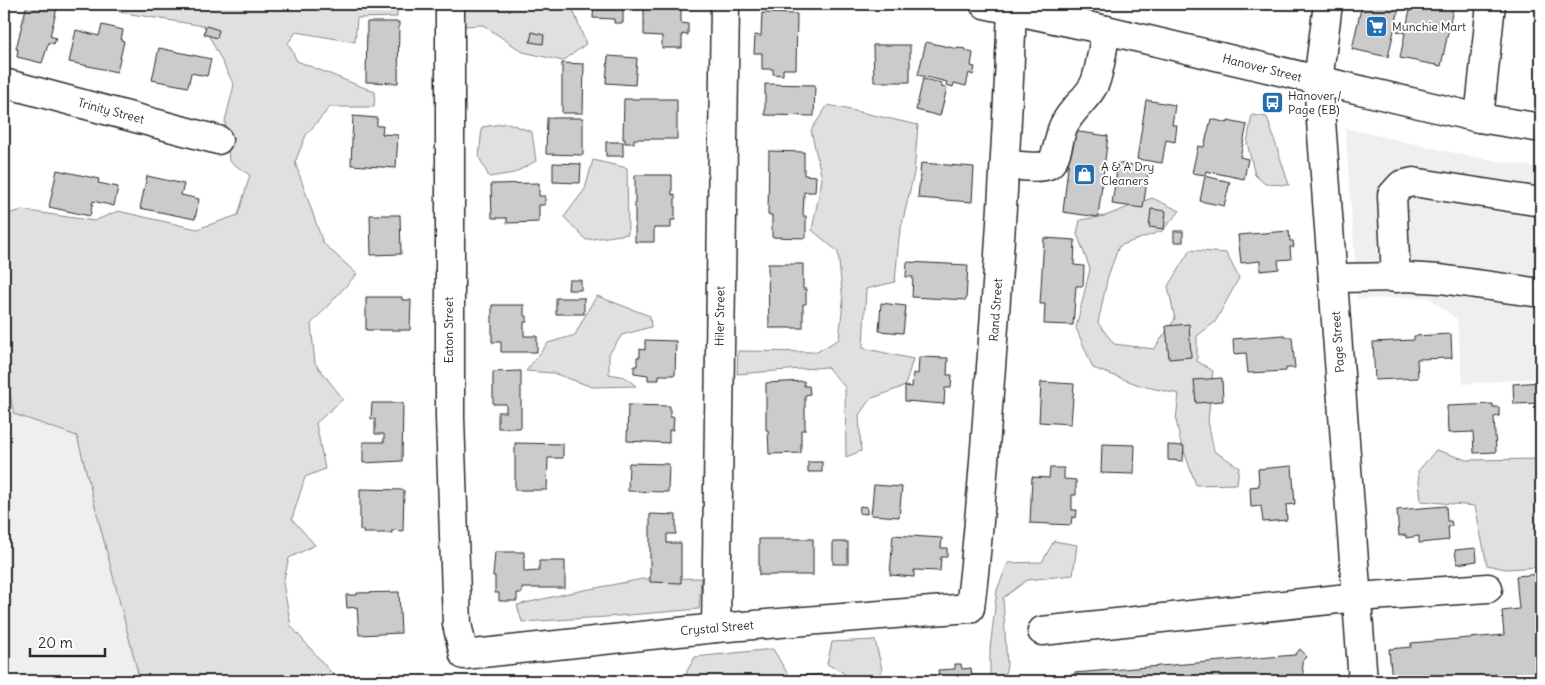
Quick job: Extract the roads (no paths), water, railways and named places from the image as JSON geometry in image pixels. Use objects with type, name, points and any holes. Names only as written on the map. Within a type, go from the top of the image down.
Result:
[{"type":"street","name":"Eaton Street","points":[[450,4],[450,418],[457,624],[464,655]]},
{"type":"street","name":"Hiler Street","points":[[716,628],[725,4]]},
{"type":"street","name":"Hanover Street","points":[[984,4],[1012,10],[1044,10],[1106,30],[1318,81],[1479,118],[1541,128]]},
{"type":"street","name":"Page Street","points":[[1328,4],[1318,81],[1363,681]]},
{"type":"street","points":[[1479,118],[1491,4]]},
{"type":"street","name":"Rand Street","points":[[970,608],[977,555],[1006,165],[1012,10]]},
{"type":"street","points":[[1006,165],[1037,167],[1051,164],[1062,128],[1071,112],[1092,91],[1106,30]]},
{"type":"street","name":"Trinity Street","points":[[4,83],[218,140]]},
{"type":"street","points":[[1396,278],[1392,195],[1401,185],[1413,182],[1541,202]]},
{"type":"street","points":[[1333,278],[1440,279],[1541,293]]},
{"type":"street","points":[[1042,630],[1357,597],[1488,588]]},
{"type":"street","name":"Crystal Street","points":[[464,655],[716,628],[970,608]]},
{"type":"place","name":"Munchie Mart","points":[[1376,27]]},
{"type":"place","name":"Hanover / Page (EB)","points":[[1272,103]]},
{"type":"place","name":"A & A Dry Cleaners","points":[[1085,174]]}]
